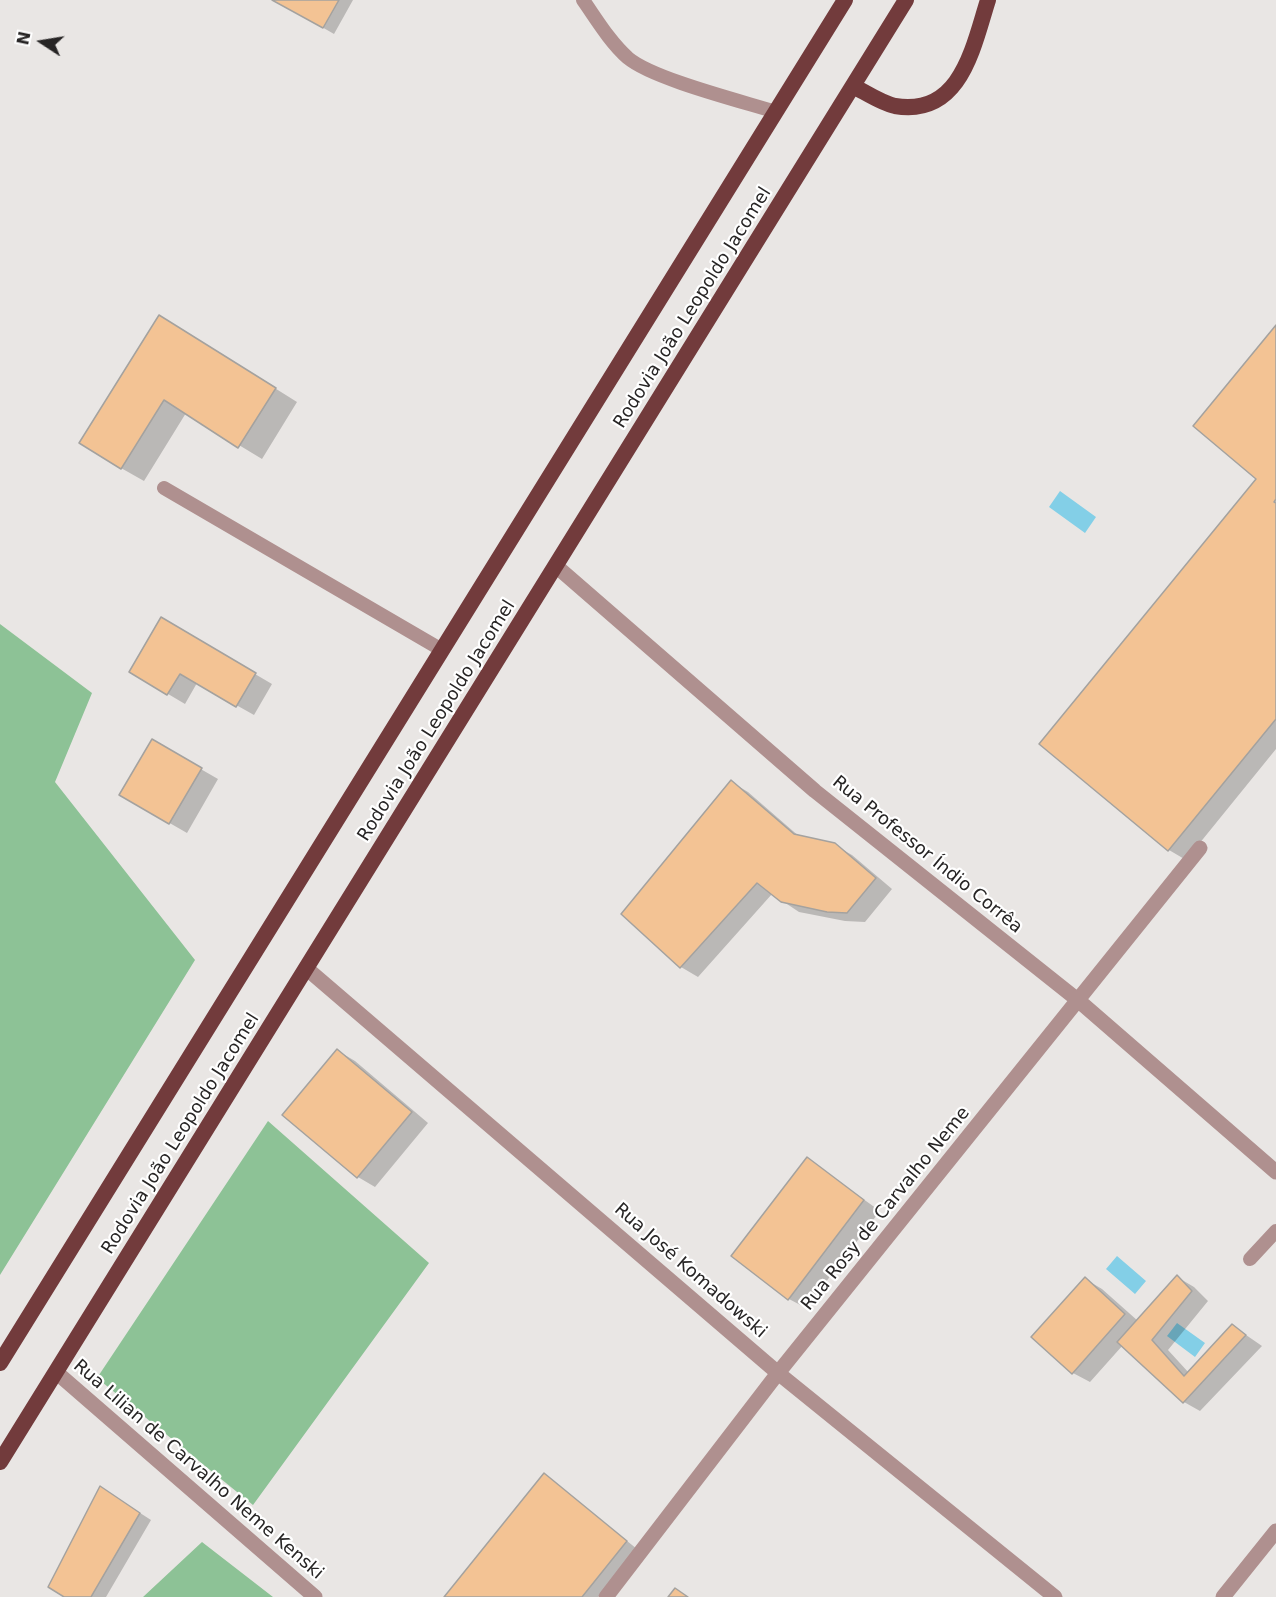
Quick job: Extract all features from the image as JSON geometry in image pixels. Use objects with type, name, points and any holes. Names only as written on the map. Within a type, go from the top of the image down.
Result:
[{"type":"highway","name":"Rodovia João Leopoldo Jacomel","points":[[1,1359],[845,0]]},
{"type":"highway","name":"Rodovia João Leopoldo Jacomel","points":[[0,1462],[906,0]]},
{"type":"highway","points":[[853,86],[894,106],[929,104],[957,85],[974,46],[988,0]]},
{"type":"street","name":"Rua Professor Índio Corrêa","points":[[556,566],[815,791],[1079,1001],[1276,1172]]},
{"type":"street","name":"Rua Rosy de Carvalho Neme","points":[[606,1597],[778,1373],[1200,848]]},
{"type":"street","name":"Rua José Komadowski","points":[[306,968],[778,1373],[1055,1597]]},
{"type":"street","name":"Rua Lilian de Carvalho Neme Kenski","points":[[56,1372],[315,1597]]},
{"type":"street","points":[[1223,1597],[1276,1531]]},
{"type":"lane","points":[[583,0],[614,43],[630,60],[656,73],[776,112]]},
{"type":"lane","points":[[164,488],[442,650]]},
{"type":"lane","points":[[1250,1259],[1276,1231]]},
{"type":"green space","points":[[0,624],[92,693],[55,782],[195,960],[0,1275]]},
{"type":"green space","points":[[268,1121],[429,1263],[253,1505],[97,1378]]},
{"type":"green space","points":[[202,1542],[273,1597],[143,1597]]},
{"type":"water","points":[[1060,491],[1096,517],[1085,533],[1049,507]]},
{"type":"water","points":[[1117,1256],[1146,1281],[1135,1294],[1106,1269]]},
{"type":"water","points":[[1177,1323],[1205,1343],[1195,1357],[1167,1336]]},
{"type":"building","points":[[272,0],[339,0],[323,28]]},
{"type":"building","points":[[159,315],[276,388],[238,448],[164,400],[121,469],[79,443]]},
{"type":"building","points":[[1276,325],[1276,499],[1274,502],[1276,503],[1276,719],[1168,851],[1039,744],[1256,479],[1193,426]]},
{"type":"building","points":[[161,617],[256,673],[236,707],[180,674],[167,695],[129,672]]},
{"type":"building","points":[[152,739],[202,768],[169,824],[119,795]]},
{"type":"building","points":[[731,780],[794,834],[835,843],[876,878],[847,913],[827,912],[781,902],[757,883],[680,968],[621,914]]},
{"type":"building","points":[[337,1049],[412,1112],[357,1178],[282,1115]]},
{"type":"building","points":[[807,1157],[864,1200],[788,1300],[731,1256]]},
{"type":"building","points":[[1177,1275],[1192,1291],[1152,1340],[1184,1376],[1232,1324],[1246,1335],[1183,1403],[1117,1342]]},
{"type":"building","points":[[1085,1277],[1125,1314],[1072,1374],[1031,1337]]},
{"type":"building","points":[[544,1473],[627,1541],[582,1597],[444,1597]]},
{"type":"building","points":[[100,1486],[140,1513],[91,1597],[64,1597],[48,1587]]},
{"type":"building","points":[[675,1588],[688,1597],[668,1597]]}]
